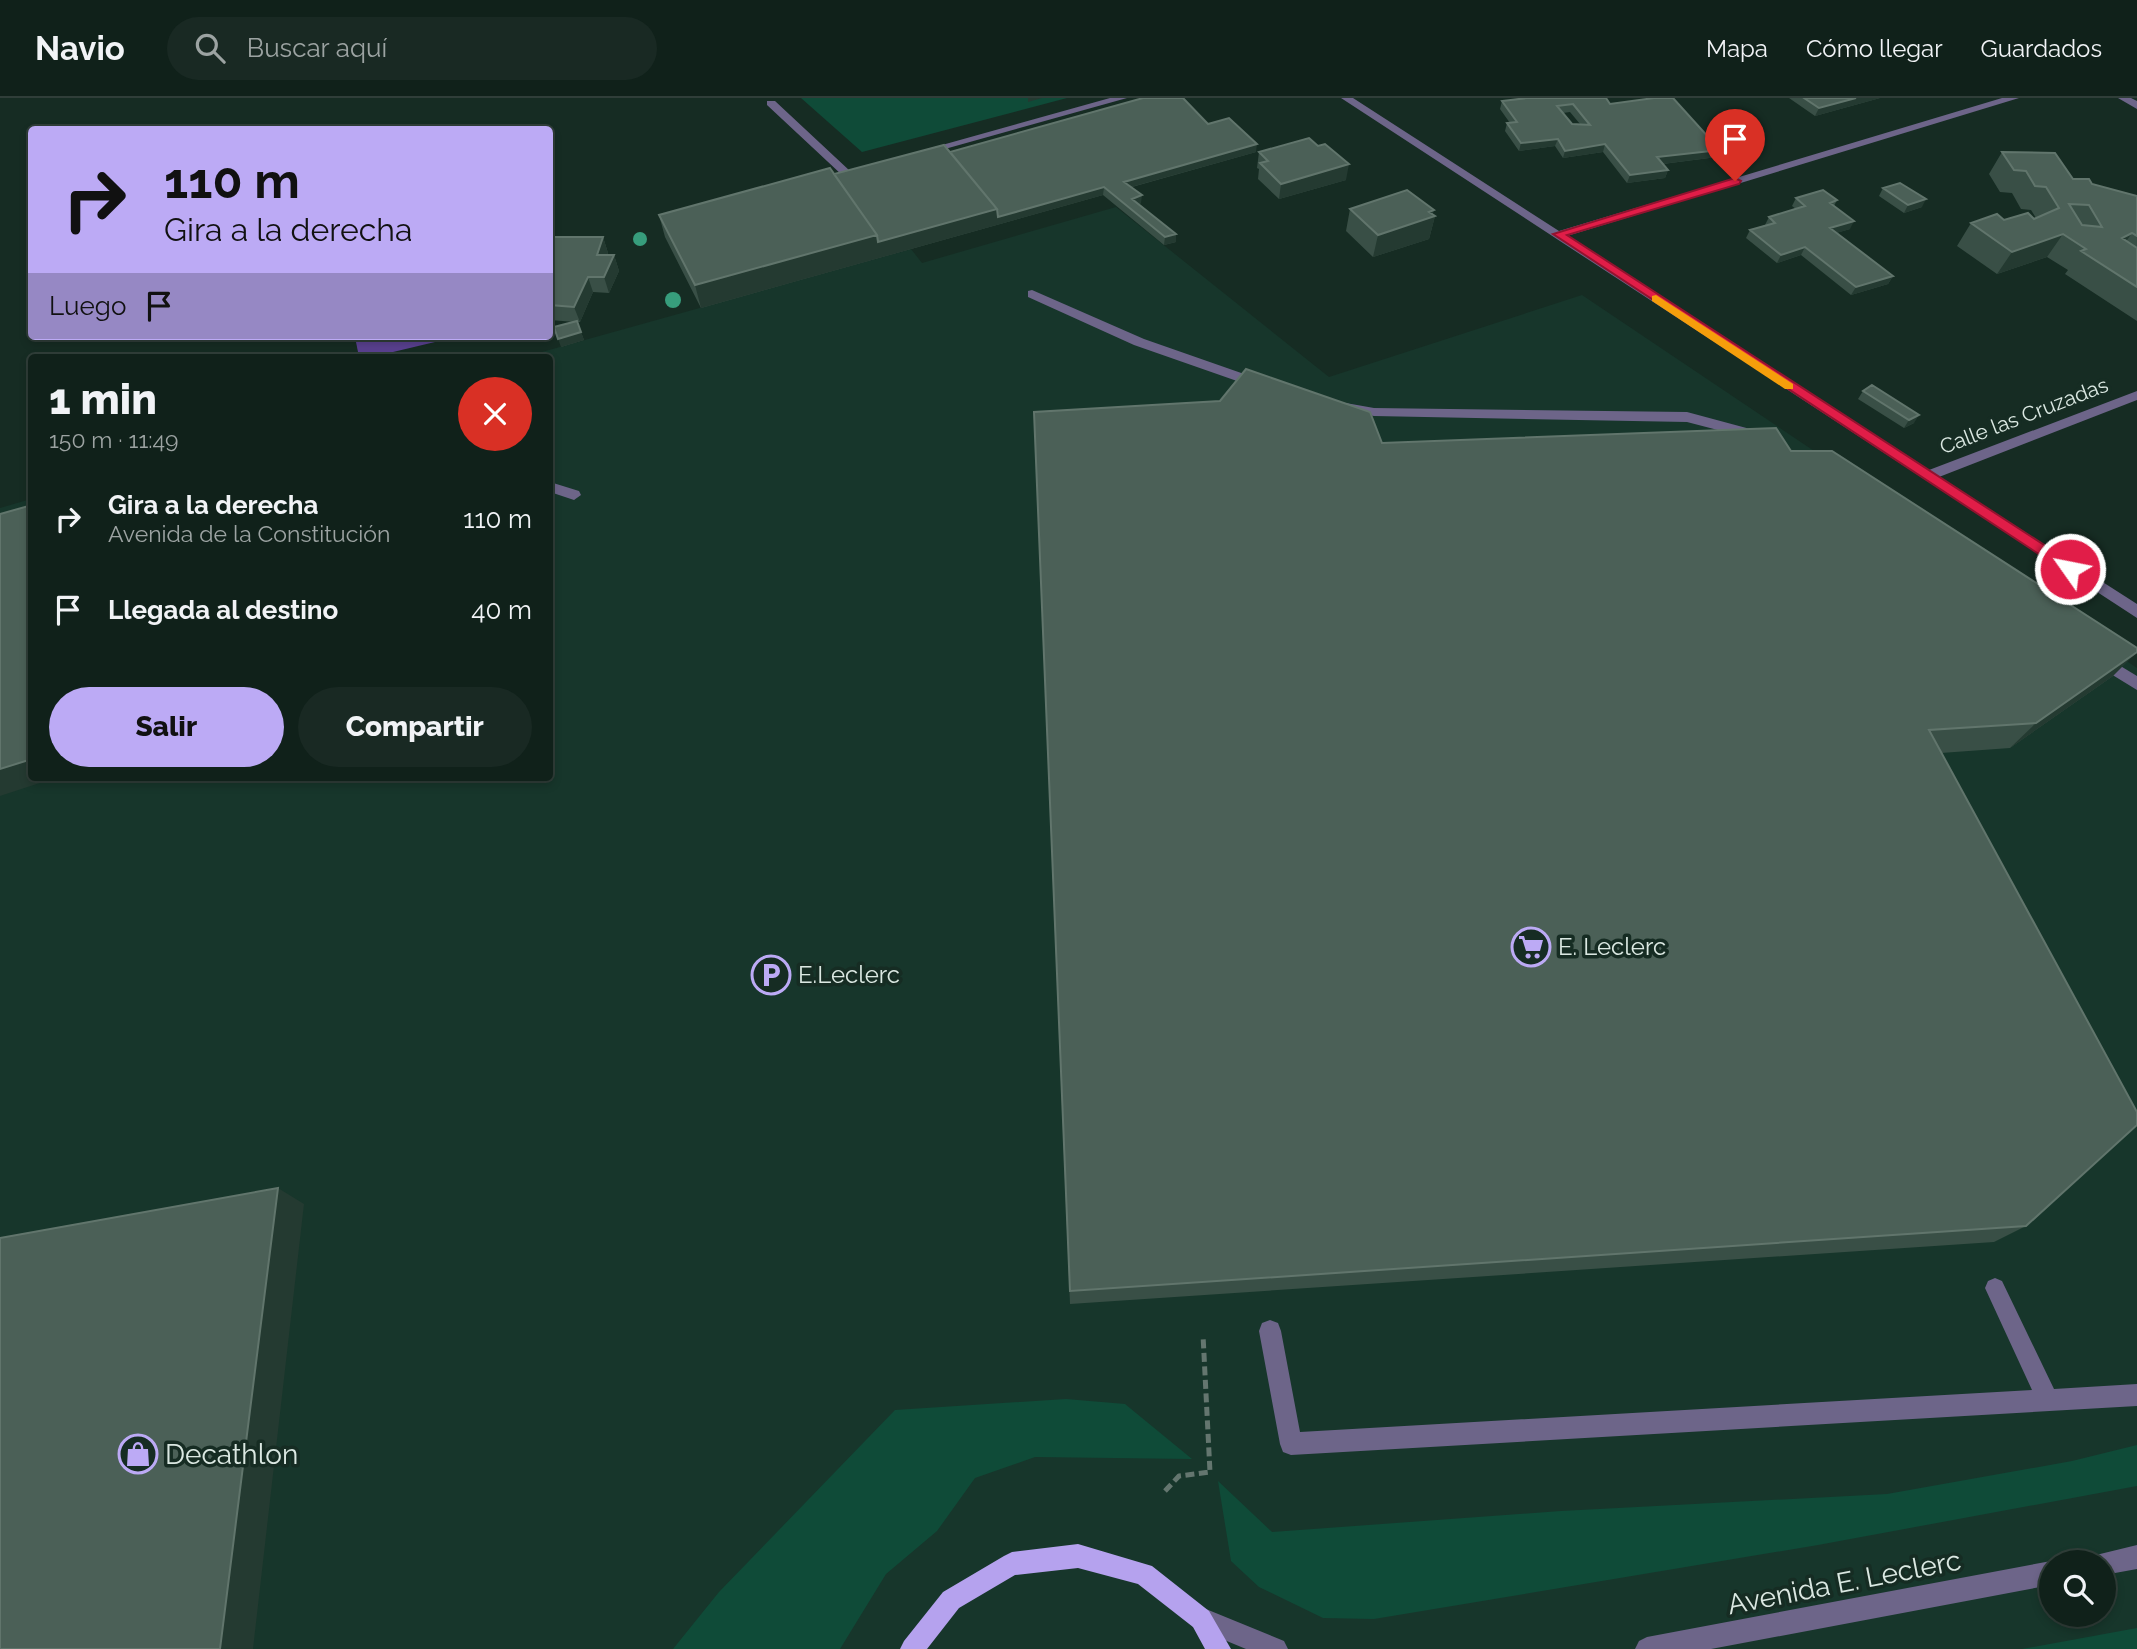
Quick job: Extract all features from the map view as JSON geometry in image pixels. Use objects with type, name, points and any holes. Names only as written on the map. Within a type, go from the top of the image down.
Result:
[{"type":"main road","points":[[912,1649],[951,1600],[1012,1564],[1078,1556],[1144,1574],[1201,1619],[1219,1649]]},
{"type":"street","points":[[912,155],[1122,98]]},
{"type":"street","points":[[1346,98],[2137,612]]},
{"type":"street","points":[[1558,234],[2014,98]]},
{"type":"street","points":[[2123,98],[2137,106]]},
{"type":"street","points":[[771,103],[846,173]]},
{"type":"street","points":[[833,176],[859,169]]},
{"type":"street","points":[[1032,295],[1139,342],[1275,390]]},
{"type":"street","name":"Calle las Cruzadas","points":[[1927,476],[2137,395]]},
{"type":"street","points":[[1324,403],[1374,412],[1687,416],[1759,436],[1771,443]]},
{"type":"street","points":[[553,488],[574,495]]},
{"type":"street","points":[[2092,654],[2137,684]]},
{"type":"street","points":[[1995,1288],[2049,1402]]},
{"type":"street","points":[[1270,1331],[1291,1444],[2137,1395]]},
{"type":"street","points":[[2116,1561],[2137,1557]]},
{"type":"street","name":"Avenida E. Leclerc","points":[[1647,1649],[2039,1575]]},
{"type":"street","points":[[1201,1619],[1276,1649]]},
{"type":"path","points":[[1165,1491],[1179,1476],[1210,1472],[1203,1335]]},
{"type":"shaded area","points":[[801,98],[1067,98],[862,152]]},
{"type":"shaded area","points":[[1116,207],[1329,377],[1582,295],[2137,668],[2137,1649],[0,1649],[0,508],[28,500],[28,781],[553,781],[553,354],[535,354],[911,249],[922,263]]},
{"type":"shaded area","points":[[356,342],[435,342],[385,354],[358,354]]},
{"type":"shaded area","points":[[1066,1399],[1125,1404],[1192,1459],[1035,1457],[975,1478],[937,1531],[886,1574],[840,1649],[673,1649],[719,1592],[895,1410]]},
{"type":"shaded area","points":[[2137,1445],[2137,1486],[1818,1545],[1374,1619],[1323,1618],[1259,1587],[1231,1561],[1218,1481],[1272,1532],[1561,1511],[1887,1494],[2072,1461]]},
{"type":"shaded area","points":[[2137,1628],[2137,1649],[2022,1649]]},
{"type":"building","points":[[1143,98],[1183,98],[1208,124],[1229,118],[1257,144],[1124,182],[1142,195],[1132,199],[1176,234],[1165,237],[1104,187],[998,217],[997,209],[950,152]]},
{"type":"building","points":[[1527,98],[1606,98],[1610,104],[1673,98],[1720,150],[1657,157],[1668,170],[1630,175],[1605,144],[1565,151],[1558,139],[1521,143],[1507,123],[1517,122],[1502,101]],"holes":[[[1573,104],[1590,125],[1572,124],[1557,106]]]},
{"type":"building","points":[[1804,98],[1856,98],[1819,108]]},
{"type":"building","points":[[1309,138],[1318,146],[1325,144],[1349,164],[1281,184],[1260,163],[1268,161],[1259,152]]},
{"type":"building","points":[[944,145],[997,209],[878,242],[877,235],[834,174]]},
{"type":"building","points":[[2002,152],[2055,153],[2073,179],[2089,179],[2092,184],[2137,196],[2137,236],[2132,233],[2122,238],[2137,248],[2137,287],[2081,251],[2086,249],[2063,234],[2012,252],[1971,223],[1997,214],[2004,220],[2028,213],[2034,219],[2059,208],[2046,187],[2035,186],[2026,171],[2014,170]],"holes":[[[2069,204],[2089,205],[2102,227],[2082,225]]]},
{"type":"building","points":[[830,168],[877,235],[695,285],[659,215]]},
{"type":"building","points":[[1900,183],[1926,199],[1908,205],[1883,188]]},
{"type":"building","points":[[1407,190],[1434,210],[1429,212],[1435,216],[1378,235],[1350,209]]},
{"type":"building","points":[[1823,190],[1837,200],[1830,203],[1854,221],[1830,228],[1893,276],[1856,287],[1805,247],[1781,255],[1750,230],[1775,223],[1769,217],[1805,206],[1796,198]]},
{"type":"building","points":[[553,237],[603,237],[597,255],[614,255],[604,277],[588,277],[574,307],[553,305]]},
{"type":"building","points":[[577,321],[581,332],[558,339],[554,327]]},
{"type":"building","name":"E. Leclerc","points":[[1246,369],[1370,412],[1382,443],[1776,428],[1791,451],[1832,451],[2137,648],[2137,652],[2036,723],[1929,730],[2137,1112],[2137,1125],[2026,1226],[1070,1291],[1034,412],[1220,401]]},
{"type":"building","points":[[1872,385],[1919,415],[1909,420],[1863,391]]},
{"type":"building","points":[[28,506],[28,760],[0,769],[0,514]]},
{"type":"building","name":"Decathlon","points":[[278,1188],[220,1649],[0,1649],[0,1238]]},
{"type":"slow traffic","points":[[1656,299],[1789,386]]},
{"type":"place","name":"E. Leclerc","points":[[1531,947]]},
{"type":"place","name":"E.Leclerc","points":[[771,975]]},
{"type":"place","name":"Decathlon","points":[[138,1454]]},
{"type":"route","points":[[1735,181],[1558,234],[2070,569]]}]
